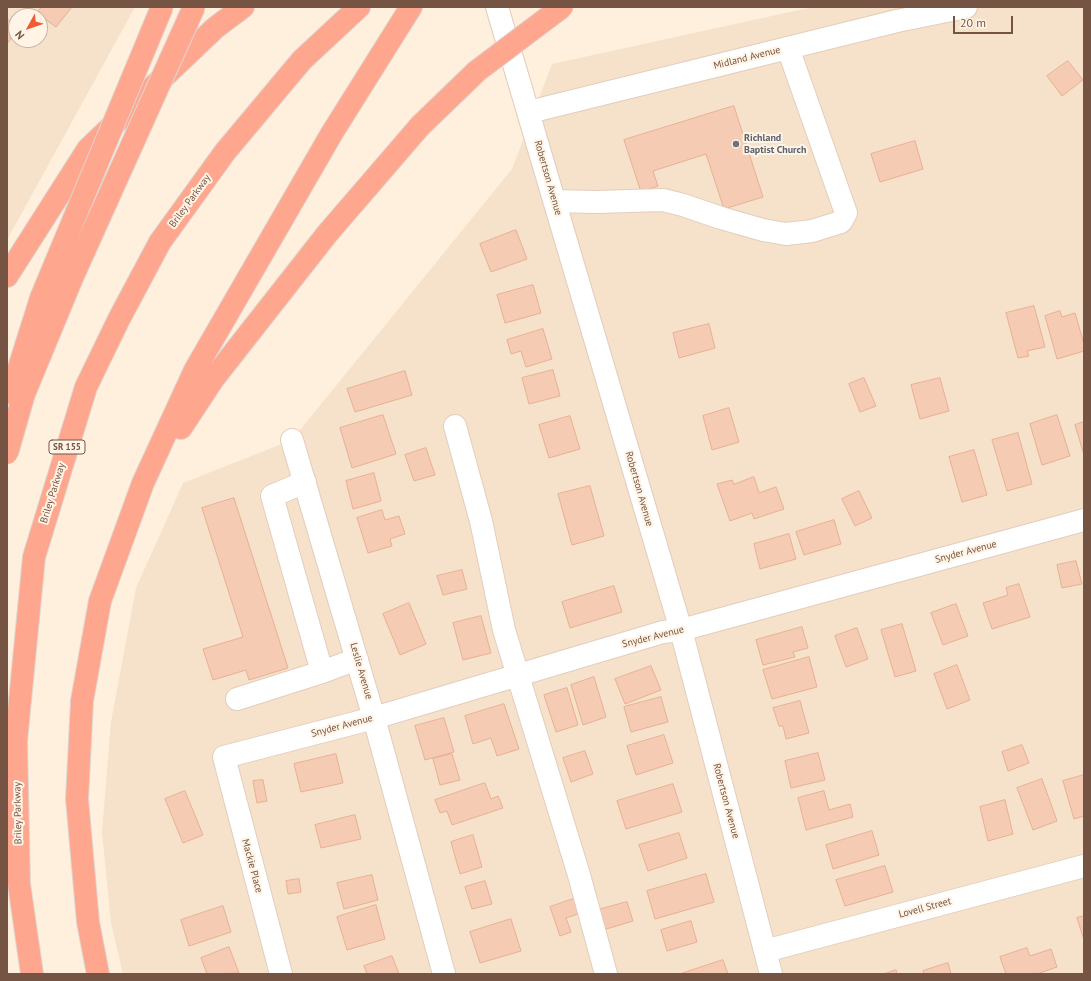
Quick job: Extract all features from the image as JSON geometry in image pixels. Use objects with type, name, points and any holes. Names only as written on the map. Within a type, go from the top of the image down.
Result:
[{"type":"highway","points":[[7,405],[41,298],[162,7]]},
{"type":"highway","points":[[7,453],[24,394],[72,278],[194,7]]},
{"type":"highway","points":[[7,276],[88,149],[214,28],[243,7]]},
{"type":"highway","name":"Briley Parkway","points":[[32,974],[19,884],[17,733],[34,557],[86,387],[119,319],[160,242],[221,158],[302,60],[359,7]]},
{"type":"highway","points":[[98,974],[88,922],[77,799],[82,701],[100,601],[143,483],[195,370],[332,133],[410,7]]},
{"type":"highway","points":[[143,483],[214,378],[327,234],[420,126],[477,71],[562,7]]},
{"type":"street","name":"Robertson Avenue","points":[[497,7],[681,630],[772,974]]},
{"type":"street","name":"Midland Avenue","points":[[529,112],[897,21],[966,7]]},
{"type":"street","points":[[554,201],[597,202],[663,200],[763,230],[786,234],[812,231],[841,222],[846,212],[788,48]]},
{"type":"street","points":[[455,426],[481,521],[504,630],[579,875],[606,974]]},
{"type":"street","name":"Leslie Avenue","points":[[292,440],[374,718],[444,974]]},
{"type":"street","points":[[305,482],[272,496],[322,672]]},
{"type":"street","name":"Snyder Avenue","points":[[224,757],[374,718],[664,632],[681,630],[1084,520]]},
{"type":"street","points":[[238,699],[357,659]]},
{"type":"street","name":"Mackie Place","points":[[224,757],[280,974]]},
{"type":"street","name":"Lovell Street","points":[[765,951],[1084,866]]},
{"type":"shaded area","points":[[7,7],[135,7],[7,240]]},
{"type":"shaded area","points":[[813,7],[1084,7],[1084,974],[123,974],[111,923],[102,832],[111,722],[136,588],[183,483],[292,440],[512,169],[552,64]]},
{"type":"building","points":[[72,7],[56,27],[48,21],[48,8],[41,8]]},
{"type":"building","points":[[7,19],[8,43],[7,44]]},
{"type":"building","points":[[1068,61],[1083,80],[1062,96],[1047,76]]},
{"type":"building","points":[[734,106],[763,197],[724,209],[706,154],[653,171],[658,186],[641,192],[624,140]]},
{"type":"building","points":[[915,141],[923,169],[880,182],[871,154]]},
{"type":"building","points":[[516,230],[527,259],[491,272],[480,244]]},
{"type":"building","points":[[533,285],[541,313],[505,323],[497,295]]},
{"type":"building","points":[[1034,306],[1045,347],[1027,351],[1029,356],[1018,358],[1006,313]]},
{"type":"building","points":[[1060,311],[1062,317],[1075,313],[1084,344],[1084,351],[1057,359],[1045,316]]},
{"type":"building","points":[[709,324],[715,348],[679,358],[673,333]]},
{"type":"building","points":[[543,329],[552,359],[526,367],[521,351],[511,354],[507,340]]},
{"type":"building","points":[[553,370],[560,396],[529,404],[522,378]]},
{"type":"building","points":[[405,371],[412,395],[355,412],[347,389]]},
{"type":"building","points":[[864,378],[876,406],[860,412],[849,384]]},
{"type":"building","points":[[940,378],[949,411],[920,419],[911,385]]},
{"type":"building","points":[[729,408],[739,442],[712,450],[703,416]]},
{"type":"building","points":[[383,415],[396,454],[352,468],[340,428]]},
{"type":"building","points":[[1057,415],[1070,456],[1042,465],[1030,424]]},
{"type":"building","points":[[570,416],[580,449],[549,458],[539,425]]},
{"type":"building","points":[[1084,422],[1084,455],[1075,425]]},
{"type":"building","points":[[1018,433],[1032,484],[1007,491],[992,440]]},
{"type":"building","points":[[426,448],[435,475],[414,481],[405,455]]},
{"type":"building","points":[[974,450],[987,495],[962,502],[949,457]]},
{"type":"building","points":[[374,473],[381,501],[353,509],[346,481]]},
{"type":"building","points":[[754,477],[759,493],[776,487],[784,509],[754,519],[752,513],[730,521],[717,484],[732,480],[734,484]]},
{"type":"building","points":[[590,486],[604,536],[572,545],[558,494]]},
{"type":"building","points":[[859,491],[872,518],[855,526],[842,499]]},
{"type":"building","points":[[234,498],[288,668],[249,680],[246,670],[213,680],[203,649],[243,637],[202,508]]},
{"type":"building","points":[[382,510],[385,520],[399,516],[405,534],[390,539],[392,546],[368,553],[357,518]]},
{"type":"building","points":[[834,520],[841,544],[804,555],[796,532]]},
{"type":"building","points":[[789,534],[796,559],[760,569],[754,544]]},
{"type":"building","points":[[1076,561],[1082,584],[1062,588],[1057,565]]},
{"type":"building","points":[[462,570],[467,589],[443,595],[437,576]]},
{"type":"building","points":[[1019,584],[1030,617],[992,629],[983,603],[1008,595],[1006,588]]},
{"type":"building","points":[[614,586],[622,612],[570,628],[562,602]]},
{"type":"building","points":[[409,603],[426,644],[400,655],[383,614]]},
{"type":"building","points":[[956,604],[968,636],[943,645],[931,613]]},
{"type":"building","points":[[481,616],[491,653],[463,660],[453,623]]},
{"type":"building","points":[[902,624],[916,671],[895,677],[881,630]]},
{"type":"building","points":[[802,627],[808,648],[793,652],[795,657],[763,665],[756,640]]},
{"type":"building","points":[[857,628],[868,659],[846,667],[835,636]]},
{"type":"building","points":[[809,657],[817,687],[772,699],[763,670]]},
{"type":"building","points":[[957,665],[970,700],[947,709],[934,674]]},
{"type":"building","points":[[651,666],[661,690],[625,704],[615,679]]},
{"type":"building","points":[[594,677],[606,717],[583,725],[571,685]]},
{"type":"building","points":[[567,688],[578,725],[556,732],[544,695]]},
{"type":"building","points":[[661,697],[668,722],[631,732],[624,707]]},
{"type":"building","points":[[800,701],[809,733],[786,739],[783,726],[779,726],[773,708]]},
{"type":"building","points":[[504,704],[519,749],[497,756],[491,738],[473,744],[465,716]]},
{"type":"building","points":[[444,718],[454,752],[425,760],[415,726]]},
{"type":"building","points":[[664,735],[673,763],[636,775],[627,746]]},
{"type":"building","points":[[1022,745],[1029,763],[1008,771],[1002,752]]},
{"type":"building","points":[[585,751],[593,774],[571,782],[563,758]]},
{"type":"building","points":[[818,753],[825,780],[791,788],[785,761]]},
{"type":"building","points":[[336,754],[343,783],[301,792],[294,764]]},
{"type":"building","points":[[452,754],[460,780],[440,785],[433,759]]},
{"type":"building","points":[[1084,775],[1084,816],[1074,819],[1063,781]]},
{"type":"building","points":[[1042,779],[1057,821],[1033,830],[1017,788]]},
{"type":"building","points":[[263,780],[267,801],[257,803],[253,781]]},
{"type":"building","points":[[485,783],[491,799],[498,796],[503,808],[452,825],[447,811],[440,813],[435,800]]},
{"type":"building","points":[[673,784],[682,812],[626,829],[617,801]]},
{"type":"building","points":[[185,791],[203,835],[183,843],[165,799]]},
{"type":"building","points":[[824,791],[829,810],[850,804],[853,817],[806,830],[798,798]]},
{"type":"building","points":[[1005,800],[1013,834],[988,841],[980,807]]},
{"type":"building","points":[[355,815],[361,839],[321,848],[315,825]]},
{"type":"building","points":[[872,831],[879,855],[833,869],[826,845]]},
{"type":"building","points":[[679,833],[687,858],[648,871],[639,845]]},
{"type":"building","points":[[473,835],[482,867],[460,874],[451,842]]},
{"type":"building","points":[[885,866],[893,892],[845,906],[836,880]]},
{"type":"building","points":[[706,874],[714,902],[655,919],[647,891]]},
{"type":"building","points":[[372,875],[378,900],[344,909],[337,883]]},
{"type":"building","points":[[299,879],[301,892],[288,894],[286,881]]},
{"type":"building","points":[[485,881],[492,904],[472,909],[465,887]]},
{"type":"building","points":[[576,898],[581,913],[566,918],[571,932],[560,936],[550,907]]},
{"type":"building","points":[[627,902],[633,921],[603,930],[598,910]]},
{"type":"building","points":[[376,905],[385,939],[347,950],[337,917]]},
{"type":"building","points":[[223,906],[231,932],[189,946],[181,920]]},
{"type":"building","points":[[1084,916],[1084,940],[1077,918]]},
{"type":"building","points":[[511,919],[521,951],[480,963],[470,932]]},
{"type":"building","points":[[691,921],[697,942],[667,951],[661,930]]},
{"type":"building","points":[[229,947],[239,973],[207,974],[201,958]]},
{"type":"building","points":[[1027,948],[1030,956],[1051,949],[1057,967],[1037,974],[1006,974],[1000,957]]},
{"type":"building","points":[[392,956],[399,974],[367,974],[364,966]]},
{"type":"building","points":[[723,960],[728,974],[680,974]]},
{"type":"building","points":[[948,963],[951,974],[924,974],[923,971]]},
{"type":"building","points":[[896,970],[897,974],[884,974]]},
{"type":"place","name":"Richland Baptist Church","points":[[736,144]]}]
